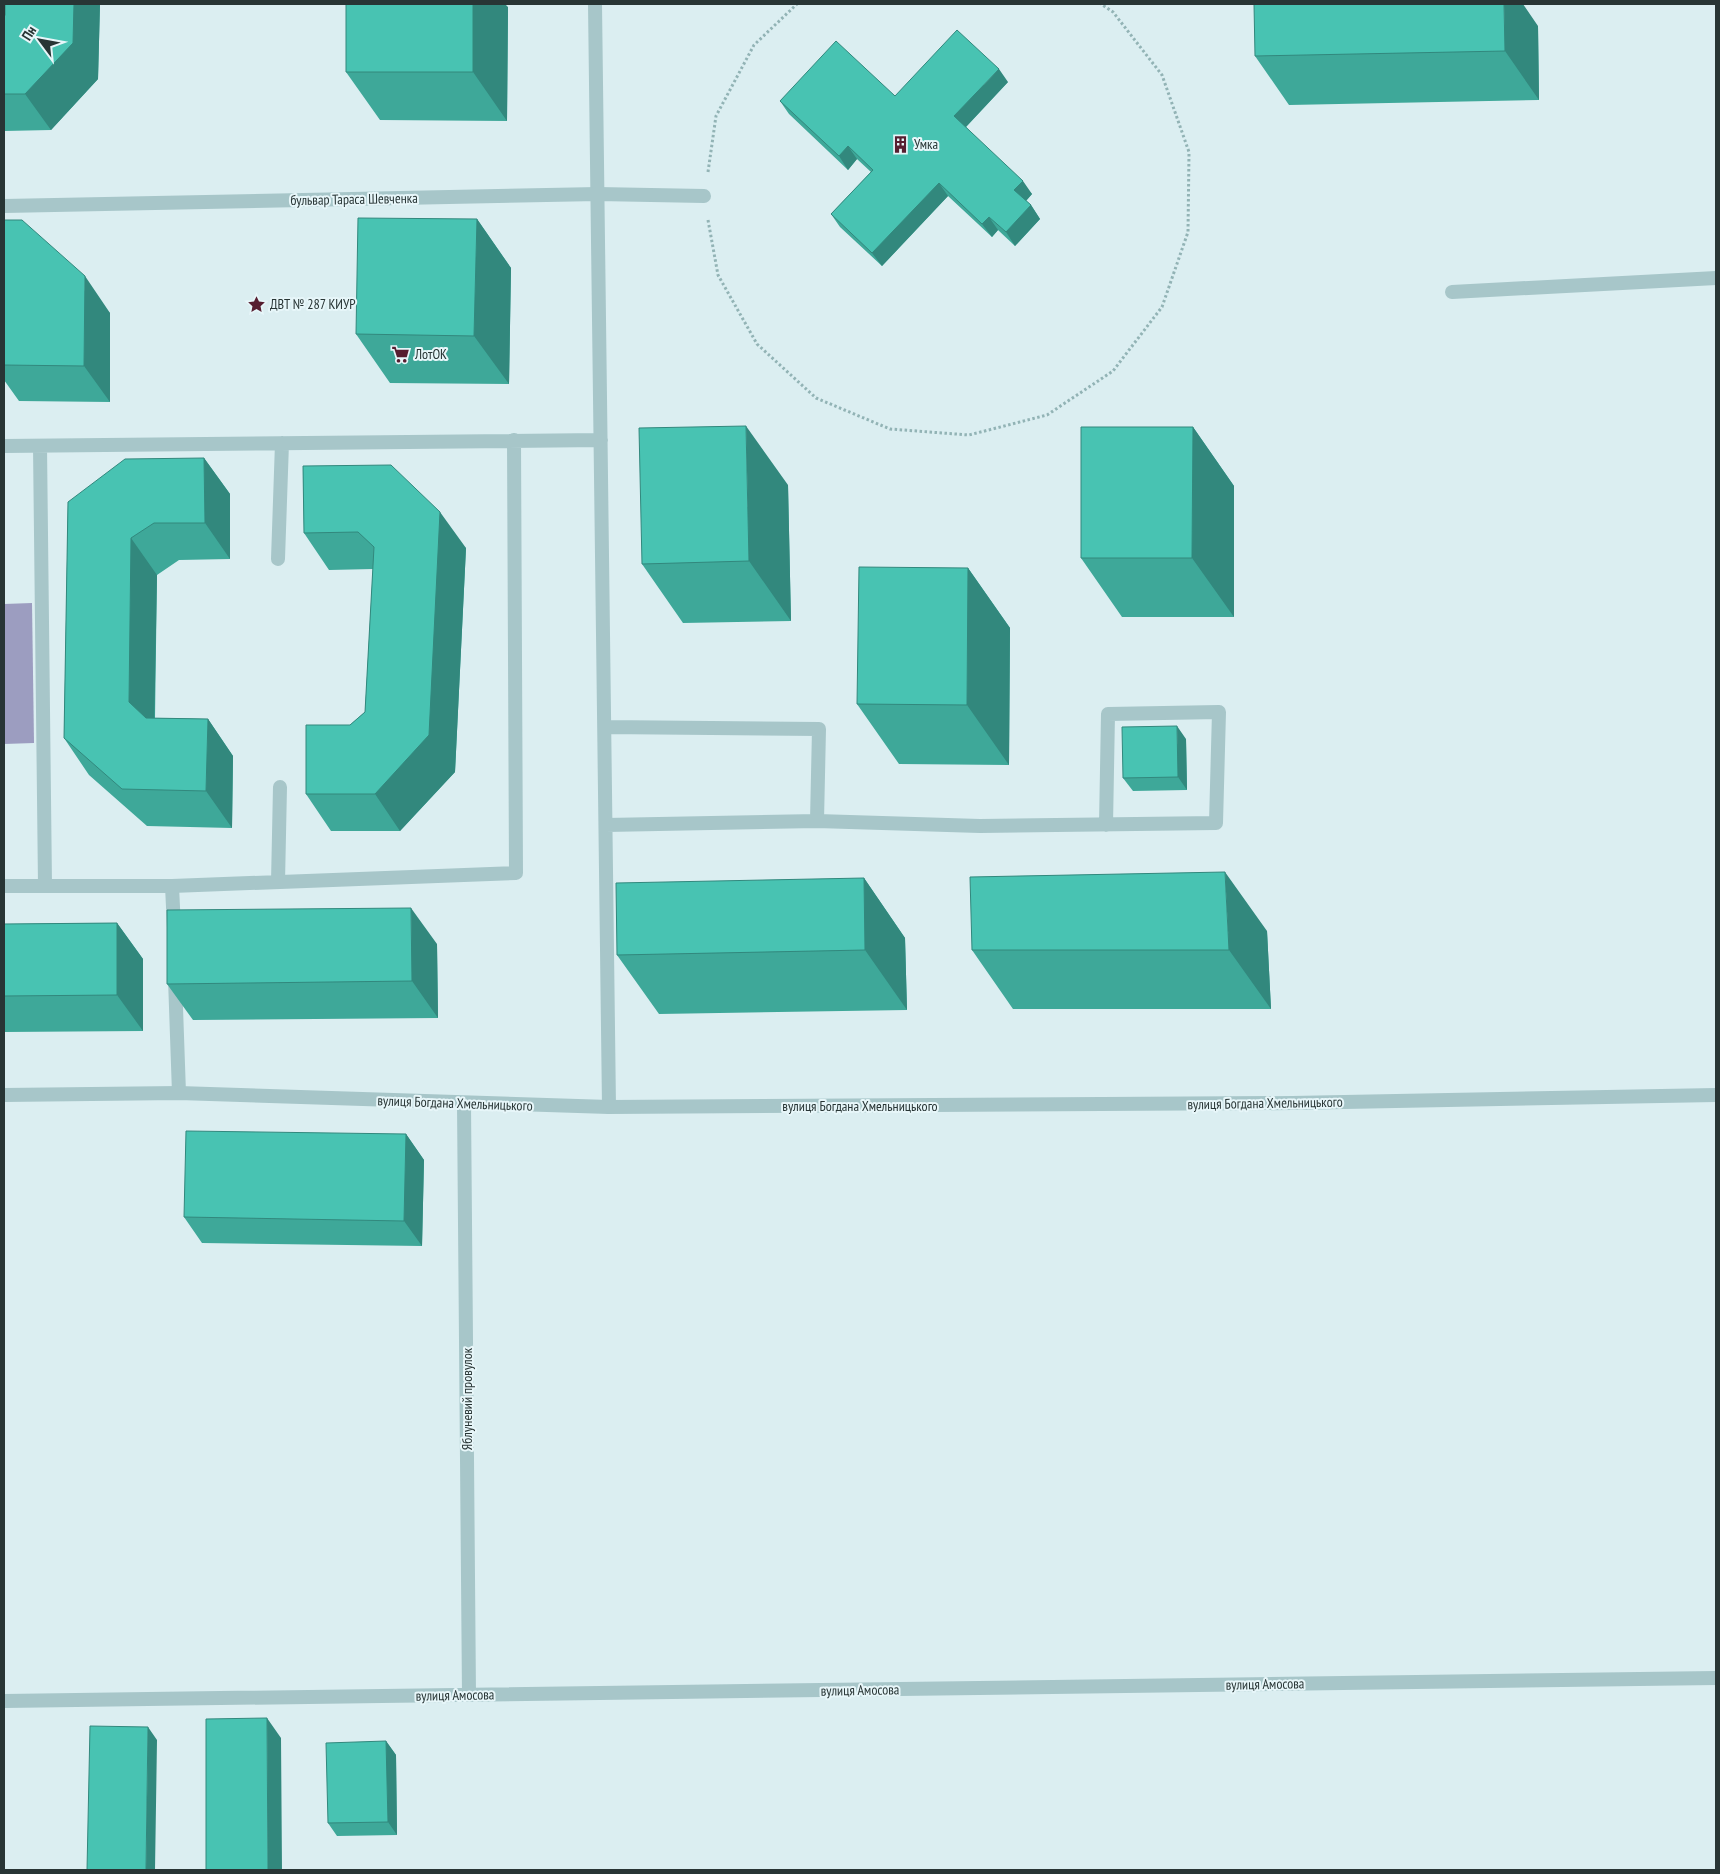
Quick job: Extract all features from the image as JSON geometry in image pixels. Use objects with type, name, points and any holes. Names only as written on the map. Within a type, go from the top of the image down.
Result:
[{"type":"street","points":[[595,4],[609,1107]]},
{"type":"street","name":"бульвар Тараса Шевченка","points":[[4,206],[598,194],[704,196]]},
{"type":"street","points":[[1452,292],[1716,278]]},
{"type":"street","points":[[4,886],[172,886],[516,873],[514,440]]},
{"type":"street","points":[[4,446],[601,440]]},
{"type":"street","points":[[278,559],[282,443]]},
{"type":"street","points":[[40,446],[46,885]]},
{"type":"street","points":[[606,824],[817,821],[980,826],[1106,825],[1216,823],[1219,712],[1108,714],[1106,825]]},
{"type":"street","points":[[605,727],[819,729],[817,821]]},
{"type":"street","points":[[278,882],[280,787]]},
{"type":"street","points":[[172,886],[174,945]]},
{"type":"street","points":[[175,965],[179,1093]]},
{"type":"street","name":"вулиця Богдана Хмельницького","points":[[4,1095],[179,1093],[464,1104],[609,1107],[1282,1103],[1716,1094]]},
{"type":"street","name":"Яблуневий провулок","points":[[464,1104],[469,1695]]},
{"type":"street","name":"вулиця Амосова","points":[[4,1701],[1716,1678]]},
{"type":"path","points":[[797,4],[754,44],[716,116],[704,196],[718,275],[757,344],[816,398],[890,429],[969,435],[1047,415],[1113,370],[1162,308],[1188,232],[1188,152],[1162,75],[1113,12],[1101,4]]},
{"type":"shaded area","points":[[32,603],[34,743],[4,744],[4,604]]},
{"type":"building","points":[[5,4],[74,4],[73,43],[25,94],[4,94]]},
{"type":"building","points":[[346,4],[473,4],[473,72],[346,72]]},
{"type":"building","points":[[1254,4],[1504,4],[1505,51],[1255,56]]},
{"type":"building","name":"Умка","points":[[957,30],[999,69],[954,116],[1023,181],[1014,190],[1031,205],[1006,232],[989,217],[982,224],[939,183],[872,253],[831,214],[873,170],[848,146],[839,156],[780,101],[836,41],[895,96]]},
{"type":"building","points":[[358,218],[477,219],[474,336],[356,334]]},
{"type":"building","points":[[4,220],[22,220],[85,276],[84,366],[4,365]]},
{"type":"building","points":[[746,426],[749,561],[642,564],[639,428]]},
{"type":"building","points":[[1081,427],[1193,427],[1192,558],[1081,558]]},
{"type":"building","points":[[204,458],[205,523],[154,523],[131,538],[129,702],[146,718],[208,719],[206,791],[122,789],[64,738],[68,502],[125,459]]},
{"type":"building","points":[[391,465],[440,512],[429,735],[375,794],[306,794],[306,725],[350,725],[365,712],[374,547],[358,532],[304,533],[303,466]]},
{"type":"building","points":[[859,567],[968,568],[967,705],[857,704]]},
{"type":"building","points":[[1177,726],[1178,777],[1123,778],[1122,727]]},
{"type":"building","points":[[1225,872],[1229,950],[972,950],[970,877]]},
{"type":"building","points":[[864,878],[865,950],[617,955],[616,883]]},
{"type":"building","points":[[411,908],[412,981],[167,984],[167,910]]},
{"type":"building","points":[[117,923],[117,995],[4,996],[4,924]]},
{"type":"building","points":[[186,1131],[406,1134],[404,1221],[184,1217]]},
{"type":"building","points":[[267,1718],[268,1870],[206,1870],[206,1719]]},
{"type":"building","points":[[90,1726],[148,1727],[146,1870],[87,1870]]},
{"type":"building","points":[[386,1741],[388,1822],[328,1823],[326,1743]]},
{"type":"place","name":"Умка","points":[[900,144]]},
{"type":"place","name":"ДВТ № 287 КИУР","points":[[256,304]]},
{"type":"place","name":"ЛотОК","points":[[401,354]]}]
